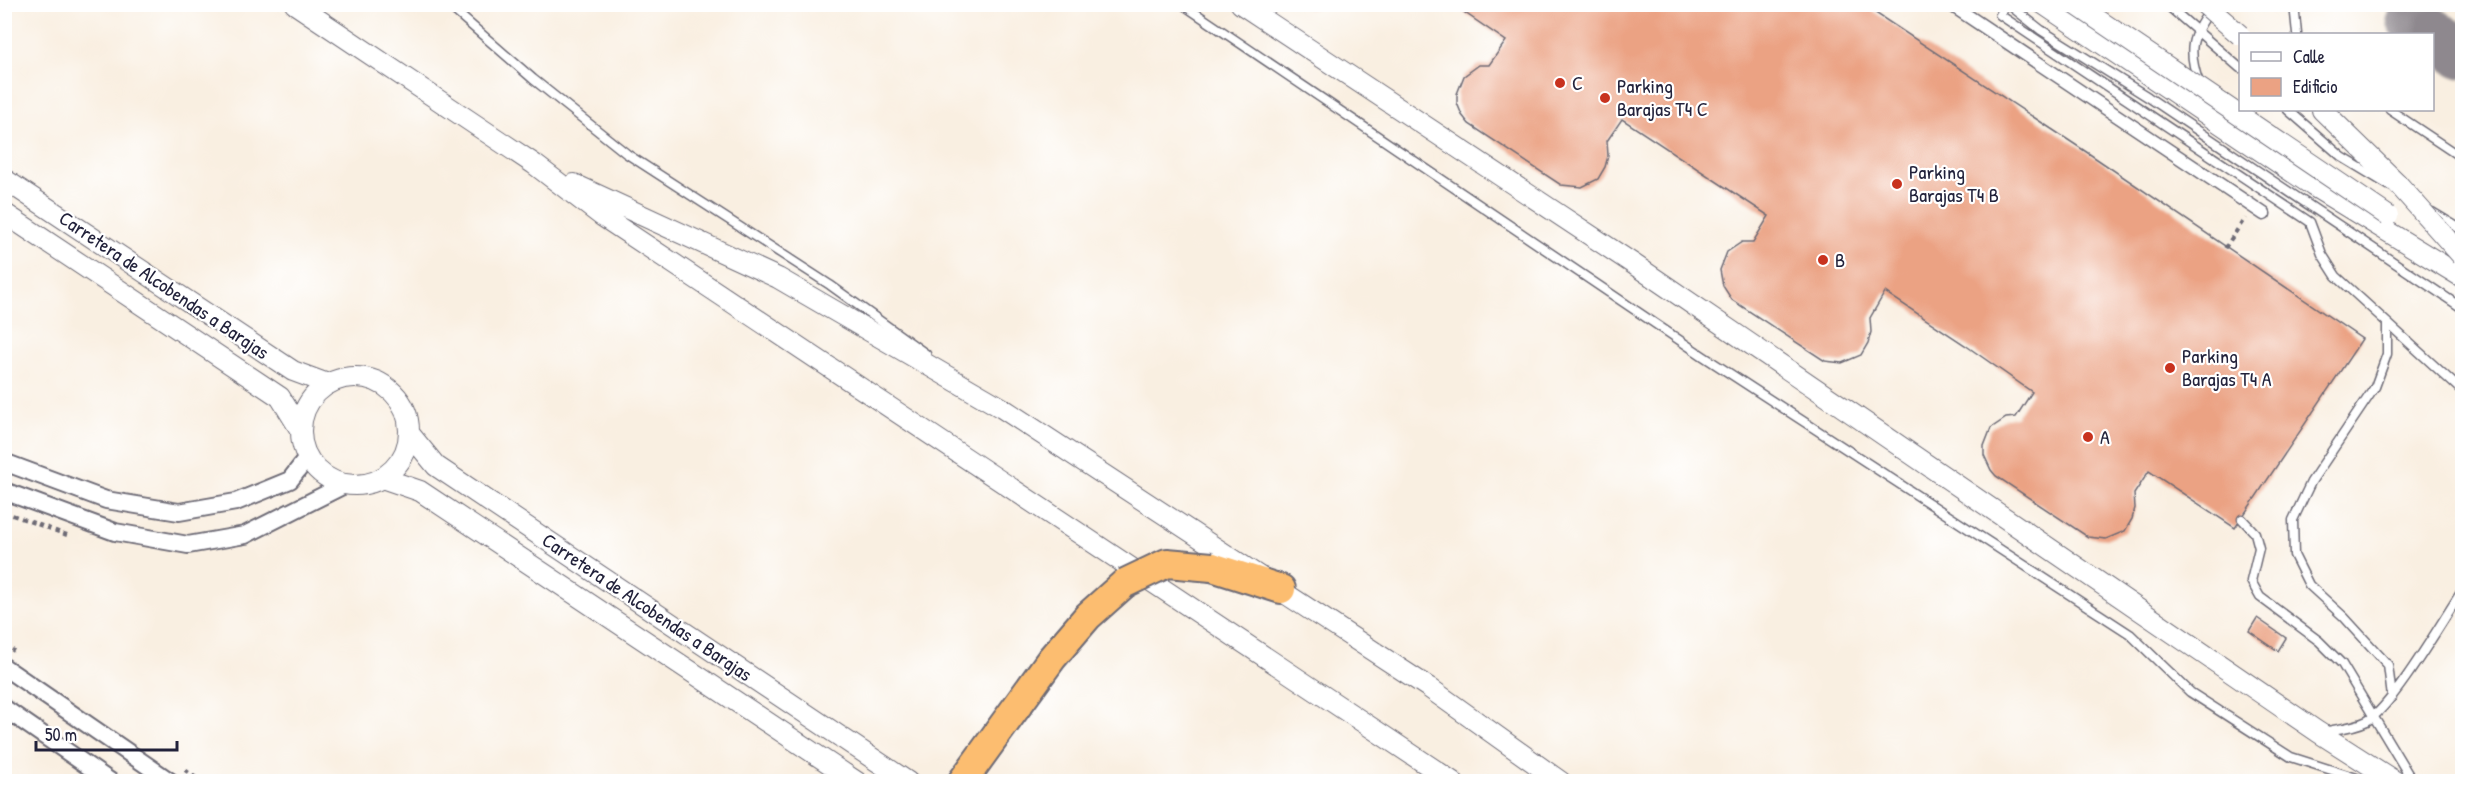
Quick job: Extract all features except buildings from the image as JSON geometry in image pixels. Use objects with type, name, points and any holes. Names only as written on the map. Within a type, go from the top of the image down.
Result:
[{"type":"highway","points":[[962,782],[1052,658],[1088,616],[1125,583],[1167,563],[1212,567],[1281,590]]},
{"type":"street","points":[[295,4],[534,164],[602,216],[1453,782]]},
{"type":"street","points":[[1241,4],[1632,263],[1684,301],[2318,732],[2396,782]]},
{"type":"street","points":[[1950,4],[2264,214]]},
{"type":"street","points":[[2043,4],[2313,186],[2463,276]]},
{"type":"street","points":[[2075,4],[2341,182],[2463,276]]},
{"type":"street","points":[[2204,4],[2239,33]]},
{"type":"street","points":[[2323,111],[2397,183],[2463,256]]},
{"type":"street","points":[[534,164],[778,278],[1002,408],[1428,687],[1561,782]]},
{"type":"street","name":"Carretera de Alcobendas a Barajas","points":[[4,179],[293,371],[328,384]]},
{"type":"street","name":"Carretera de Alcobendas a Barajas","points":[[4,213],[280,397],[301,431]]},
{"type":"street","points":[[360,377],[376,381],[390,389],[401,402],[407,417],[409,433],[406,451],[396,466],[382,478],[365,484],[346,484],[324,475],[308,457],[301,431],[304,413],[314,397],[328,384],[343,378],[360,377]]},
{"type":"street","name":"Carretera de Alcobendas a Barajas","points":[[409,433],[436,466],[900,777]]},
{"type":"street","points":[[4,462],[106,500],[179,512],[236,502],[290,480],[308,457]]},
{"type":"street","name":"Carretera de Alcobendas a Barajas","points":[[382,478],[420,490],[857,782]]},
{"type":"street","points":[[4,491],[115,532],[188,545],[245,535],[346,484]]},
{"type":"street","points":[[4,667],[171,782]]},
{"type":"street","points":[[4,708],[111,782]]},
{"type":"lane","points":[[447,4],[533,79],[627,154],[830,285],[1002,408]]},
{"type":"lane","points":[[1182,4],[1703,357],[2130,634],[2190,692],[2291,757],[2369,782]]},
{"type":"lane","points":[[2463,308],[2148,97],[2041,30],[2007,4],[2000,15],[2310,222],[2322,254],[2336,276],[2463,392]]},
{"type":"lane","points":[[2166,4],[2239,66]]},
{"type":"lane","points":[[2214,4],[2196,29],[2191,61],[2205,102],[2221,125]]},
{"type":"lane","points":[[2294,4],[2297,33]]},
{"type":"lane","points":[[2289,111],[2342,157],[2463,230]]},
{"type":"lane","points":[[2392,111],[2463,158]]},
{"type":"lane","points":[[2387,324],[2387,354],[2375,387],[2311,482],[2293,520],[2294,555],[2309,585],[2344,617],[2388,665],[2392,697]]},
{"type":"lane","points":[[2242,519],[2255,533],[2259,548],[2252,581],[2260,597],[2319,641],[2342,664],[2414,782]]},
{"type":"lane","points":[[2318,732],[2355,726],[2373,717],[2392,697],[2463,591]]},
{"type":"path","points":[[2225,248],[2235,233]]},
{"type":"taxiway","points":[[2412,19],[2433,33]]},
{"type":"taxiway","points":[[2434,34],[2462,53]]},
{"type":"place","name":"C","points":[[1560,83]]},
{"type":"place","name":"Parking Barajas T4 C","points":[[1605,98]]},
{"type":"place","name":"Parking Barajas T4 B","points":[[1897,184]]},
{"type":"place","name":"B","points":[[1823,260]]},
{"type":"place","name":"Parking Barajas T4 A","points":[[2170,368]]},
{"type":"place","name":"A","points":[[2088,437]]}]
